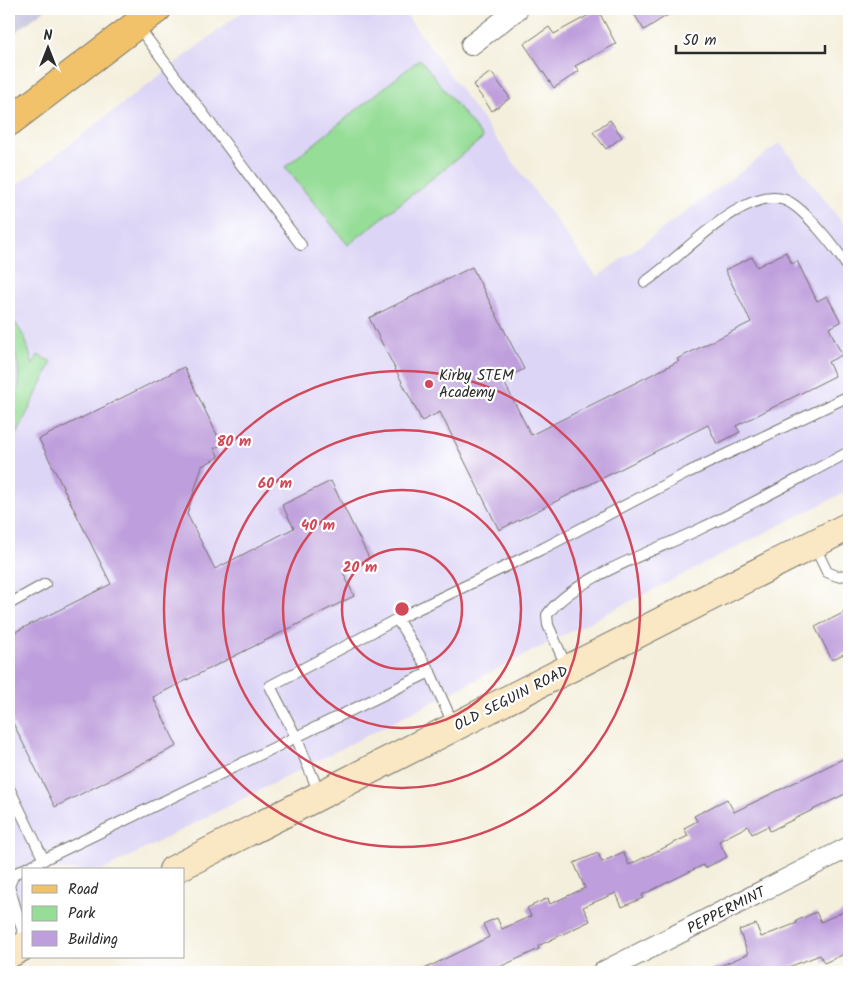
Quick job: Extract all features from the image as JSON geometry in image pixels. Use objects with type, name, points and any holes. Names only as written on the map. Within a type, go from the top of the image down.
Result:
[{"type":"main road","points":[[9,122],[147,17]]},
{"type":"street","points":[[471,44],[518,9]]},
{"type":"street","name":"OLD SEGUIN ROAD","points":[[178,868],[849,526]]},
{"type":"street","name":"PEPPERMINT","points":[[603,972],[849,847]]},
{"type":"street","points":[[9,954],[22,947]]},
{"type":"lane","points":[[147,17],[301,245]]},
{"type":"lane","points":[[644,282],[663,270],[730,212],[755,201],[769,198],[784,200],[798,207],[849,269]]},
{"type":"lane","points":[[320,795],[296,736],[270,686],[398,619],[544,548],[689,472],[849,396]]},
{"type":"lane","points":[[568,669],[548,625],[547,615],[554,605],[578,586],[705,527],[849,452]]},
{"type":"lane","points":[[813,544],[827,572],[837,576],[849,575]]},
{"type":"lane","points":[[9,604],[45,584]]},
{"type":"lane","points":[[398,619],[430,672],[455,727]]},
{"type":"lane","points":[[27,868],[430,672]]},
{"type":"lane","points":[[9,788],[44,860]]},
{"type":"lane","points":[[22,870],[14,874],[9,886],[22,929]]},
{"type":"shaded area","points":[[9,9],[46,9],[9,37]]},
{"type":"shaded area","name":"Kirby STEM Academy","points":[[246,9],[402,9],[597,277],[780,143],[849,231],[849,490],[107,868],[22,868],[22,911],[9,917],[9,191]]},
{"type":"green space","points":[[420,59],[483,138],[348,245],[285,167]]},
{"type":"green space","points":[[9,313],[25,338],[33,365],[38,355],[52,362],[9,450],[9,417],[19,387],[18,367],[14,348],[9,337]]},
{"type":"building","points":[[631,9],[677,9],[644,30]]},
{"type":"building","points":[[598,10],[616,44],[575,66],[579,71],[554,88],[524,44],[549,27],[554,34]]},
{"type":"building","points":[[491,72],[510,98],[492,111],[473,85]]},
{"type":"building","points":[[610,120],[622,137],[606,149],[593,132]]},
{"type":"building","points":[[786,252],[792,264],[797,261],[817,301],[827,296],[841,322],[829,328],[842,355],[828,362],[835,376],[736,426],[740,432],[717,444],[708,425],[499,530],[440,412],[422,421],[369,318],[472,267],[524,369],[503,380],[531,435],[679,361],[677,359],[751,322],[725,270],[752,257],[757,267]]},
{"type":"building","points":[[184,367],[222,445],[214,448],[219,457],[202,466],[187,514],[215,569],[294,528],[282,505],[331,481],[369,558],[343,572],[354,596],[153,697],[177,746],[55,807],[9,715],[9,635],[111,584],[39,439]]},
{"type":"building","points":[[849,610],[849,651],[832,660],[815,627]]},
{"type":"building","points":[[849,756],[849,792],[770,831],[768,826],[752,834],[748,826],[719,841],[727,857],[705,868],[703,865],[642,895],[643,898],[622,907],[616,893],[583,907],[590,921],[538,946],[539,949],[489,972],[418,972],[489,937],[483,924],[497,918],[502,929],[531,916],[527,908],[548,898],[550,904],[585,888],[574,863],[598,853],[602,862],[623,852],[629,865],[688,836],[684,828],[697,821],[694,816],[727,799],[734,812]]},
{"type":"building","points":[[849,909],[849,952],[824,963],[820,955],[786,968],[788,972],[706,972],[748,954],[739,930],[756,924],[761,937],[797,923],[796,921],[816,912],[821,922]]},
{"type":"place","name":"Kirby STEM Academy","points":[[429,384]]}]
